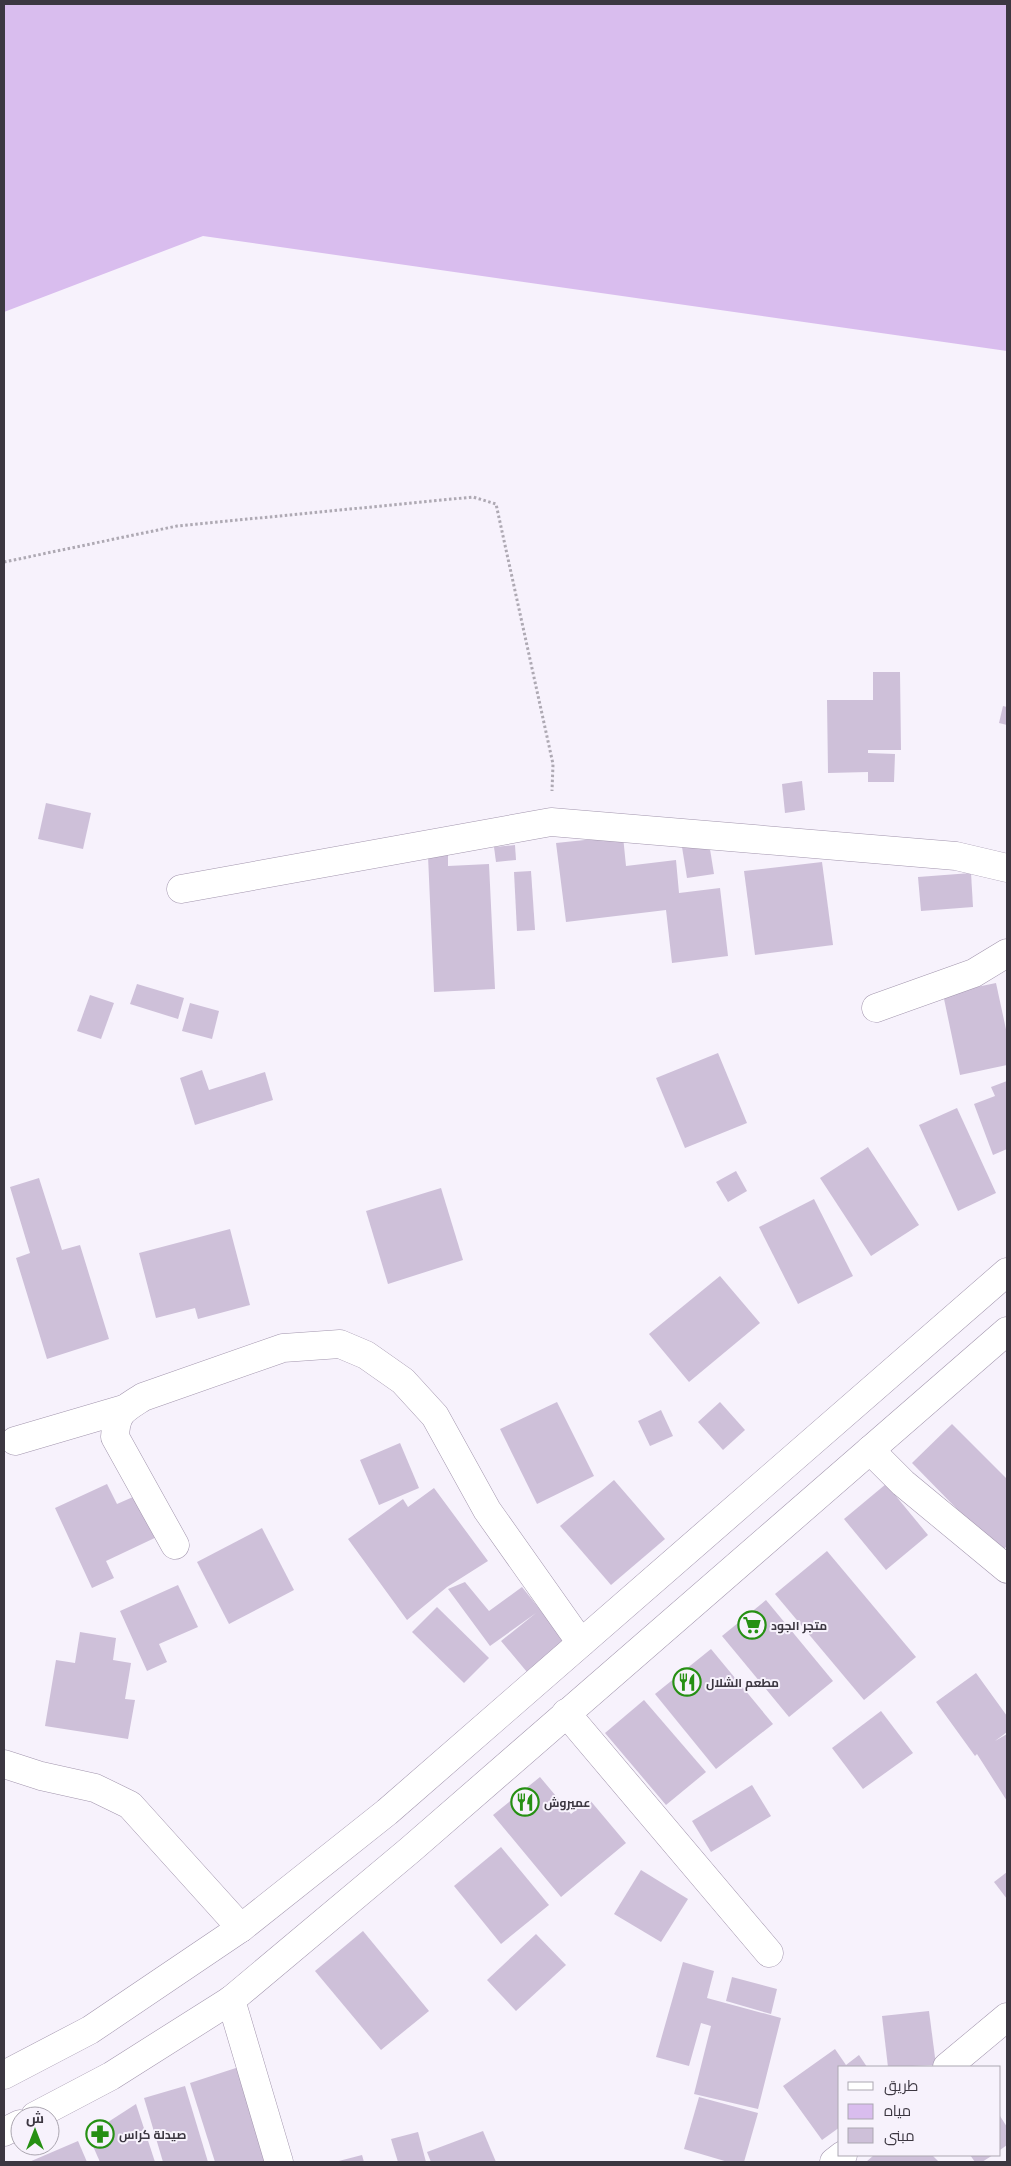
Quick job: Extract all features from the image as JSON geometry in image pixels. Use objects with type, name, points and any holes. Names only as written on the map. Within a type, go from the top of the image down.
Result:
[{"type":"street","points":[[181,888],[551,822],[956,856],[1007,868]]},
{"type":"street","points":[[876,1008],[974,973],[1007,953]]},
{"type":"street","points":[[4,2075],[90,2030],[242,1928],[387,1812],[1007,1272]]},
{"type":"street","points":[[54,2106],[112,2076],[231,2000],[410,1850],[1007,1332]]},
{"type":"street","points":[[15,1441],[124,1409],[143,1397],[282,1348],[340,1344],[366,1355],[403,1381],[435,1416],[487,1510],[581,1643]]},
{"type":"street","points":[[124,1409],[116,1421],[115,1437],[175,1544]]},
{"type":"street","points":[[870,1450],[903,1483],[1007,1569]]},
{"type":"street","points":[[566,1713],[769,1953]]},
{"type":"street","points":[[4,1764],[41,1776],[95,1788],[130,1805],[242,1928]]},
{"type":"street","points":[[231,2000],[279,2162]]},
{"type":"street","points":[[948,2066],[1007,2017]]},
{"type":"path","points":[[4,562],[177,526],[473,498],[496,504],[553,764],[551,822]]},
{"type":"water","points":[[4,4],[1007,4],[1007,351],[203,236],[4,312]]},
{"type":"building","points":[[873,672],[900,672],[901,750],[868,750],[868,753],[895,754],[894,782],[868,782],[868,772],[828,773],[827,700],[873,700]]},
{"type":"building","points":[[1003,706],[1007,707],[1007,725],[999,723]]},
{"type":"building","points":[[802,781],[805,810],[785,813],[782,784]]},
{"type":"building","points":[[46,803],[91,813],[83,849],[38,839]]},
{"type":"building","points":[[623,836],[626,866],[676,860],[679,893],[720,888],[728,956],[672,963],[666,910],[566,922],[556,843]]},
{"type":"building","points":[[709,843],[714,874],[687,878],[682,847]]},
{"type":"building","points":[[515,845],[516,860],[496,862],[494,847]]},
{"type":"building","points":[[448,855],[448,866],[489,864],[495,989],[434,992],[428,856]]},
{"type":"building","points":[[822,862],[833,945],[755,955],[744,871]]},
{"type":"building","points":[[531,871],[535,930],[517,931],[514,872]]},
{"type":"building","points":[[971,873],[973,907],[921,911],[918,877]]},
{"type":"building","points":[[996,983],[1007,1034],[1007,1065],[960,1075],[943,994]]},
{"type":"building","points":[[137,984],[184,998],[178,1019],[130,1004]]},
{"type":"building","points":[[90,995],[114,1003],[101,1039],[77,1031]]},
{"type":"building","points":[[190,1003],[219,1011],[212,1039],[182,1031]]},
{"type":"building","points":[[718,1053],[747,1123],[685,1148],[656,1078]]},
{"type":"building","points":[[202,1070],[209,1090],[265,1072],[273,1100],[195,1125],[180,1078]]},
{"type":"building","points":[[1007,1081],[1007,1149],[993,1155],[974,1104],[995,1096],[991,1087]]},
{"type":"building","points":[[957,1108],[996,1193],[958,1211],[919,1125]]},
{"type":"building","points":[[868,1147],[919,1225],[871,1256],[820,1178]]},
{"type":"building","points":[[736,1171],[747,1191],[728,1202],[716,1182]]},
{"type":"building","points":[[39,1178],[62,1250],[80,1245],[109,1339],[47,1359],[16,1258],[30,1253],[10,1187]]},
{"type":"building","points":[[441,1188],[463,1260],[388,1284],[366,1211]]},
{"type":"building","points":[[814,1199],[853,1276],[798,1304],[759,1227]]},
{"type":"building","points":[[230,1229],[250,1305],[198,1319],[195,1308],[156,1318],[139,1253]]},
{"type":"building","points":[[720,1276],[760,1323],[689,1382],[649,1334]]},
{"type":"building","points":[[557,1402],[594,1476],[537,1504],[500,1429]]},
{"type":"building","points":[[720,1402],[745,1430],[723,1450],[698,1422]]},
{"type":"building","points":[[661,1410],[673,1436],[650,1446],[638,1421]]},
{"type":"building","points":[[952,1424],[1007,1479],[1007,1546],[1000,1553],[912,1463]]},
{"type":"building","points":[[400,1443],[419,1488],[379,1505],[360,1460]]},
{"type":"building","points":[[614,1480],[665,1539],[611,1585],[560,1526]]},
{"type":"building","points":[[107,1484],[117,1504],[142,1493],[161,1535],[106,1561],[114,1578],[92,1588],[55,1508]]},
{"type":"building","points":[[886,1484],[928,1535],[886,1570],[844,1519]]},
{"type":"building","points":[[434,1488],[488,1561],[447,1587],[407,1620],[348,1539],[403,1499],[408,1507]]},
{"type":"building","points":[[262,1528],[294,1590],[229,1624],[197,1562]]},
{"type":"building","points":[[827,1551],[916,1657],[864,1700],[775,1594]]},
{"type":"building","points":[[465,1582],[489,1611],[522,1587],[570,1647],[532,1678],[501,1641],[536,1613],[490,1646],[448,1589]]},
{"type":"building","points":[[178,1585],[198,1627],[159,1644],[167,1662],[147,1671],[120,1611]]},
{"type":"building","points":[[766,1600],[833,1681],[789,1717],[722,1636]]},
{"type":"building","points":[[437,1607],[489,1658],[464,1683],[412,1632]]},
{"type":"building","points":[[80,1632],[116,1638],[113,1660],[131,1663],[125,1699],[135,1700],[128,1739],[45,1726],[56,1660],[75,1663]]},
{"type":"building","points":[[711,1649],[773,1724],[716,1769],[655,1694]]},
{"type":"building","points":[[976,1673],[1007,1716],[1007,1732],[995,1741],[1007,1734],[1007,1801],[977,1754],[975,1756],[936,1702]]},
{"type":"building","points":[[644,1700],[706,1772],[666,1805],[605,1733]]},
{"type":"building","points":[[881,1711],[913,1753],[863,1789],[832,1748]]},
{"type":"building","points":[[540,1777],[571,1814],[589,1799],[626,1843],[561,1897],[493,1815]]},
{"type":"building","points":[[752,1785],[771,1816],[711,1852],[692,1821]]},
{"type":"building","points":[[501,1847],[549,1905],[501,1944],[454,1886]]},
{"type":"building","points":[[641,1870],[688,1899],[661,1942],[614,1914]]},
{"type":"building","points":[[1007,1872],[1007,1899],[994,1882]]},
{"type":"building","points":[[363,1931],[429,2011],[381,2050],[315,1971]]},
{"type":"building","points":[[536,1934],[566,1965],[516,2011],[487,1980]]},
{"type":"building","points":[[683,1962],[714,1971],[707,1998],[781,2018],[758,2109],[694,2094],[711,2026],[701,2023],[689,2066],[656,2057]]},
{"type":"building","points":[[732,1977],[777,1989],[771,2014],[726,2001]]},
{"type":"building","points":[[929,2011],[936,2065],[888,2066],[882,2016]]},
{"type":"building","points":[[835,2049],[846,2065],[859,2055],[866,2066],[838,2066],[838,2128],[822,2140],[783,2086]]},
{"type":"building","points":[[242,2066],[272,2162],[215,2162],[190,2083]]},
{"type":"building","points":[[185,2086],[208,2162],[163,2162],[144,2098]]},
{"type":"building","points":[[699,2097],[758,2113],[744,2162],[728,2162],[684,2149]]},
{"type":"building","points":[[136,2104],[155,2162],[100,2162],[88,2135]]},
{"type":"building","points":[[1001,2118],[1007,2127],[1007,2145],[1001,2149]]},
{"type":"building","points":[[483,2131],[496,2162],[431,2162],[427,2152]]},
{"type":"building","points":[[418,2132],[426,2162],[398,2162],[391,2139]]},
{"type":"building","points":[[78,2141],[87,2162],[29,2162],[43,2156],[60,2156],[60,2149]]},
{"type":"building","points":[[362,2155],[364,2162],[335,2162]]},
{"type":"building","points":[[873,2156],[933,2156],[939,2162],[866,2162]]},
{"type":"building","points":[[971,2156],[991,2156],[982,2162],[975,2162]]},
{"type":"place","name":"متجر الجود","points":[[752,1625]]},
{"type":"place","name":"مطعم الشلال","points":[[687,1682]]},
{"type":"place","name":"عميروش","points":[[525,1802]]},
{"type":"place","name":"صيدلة كراس","points":[[100,2134]]}]
